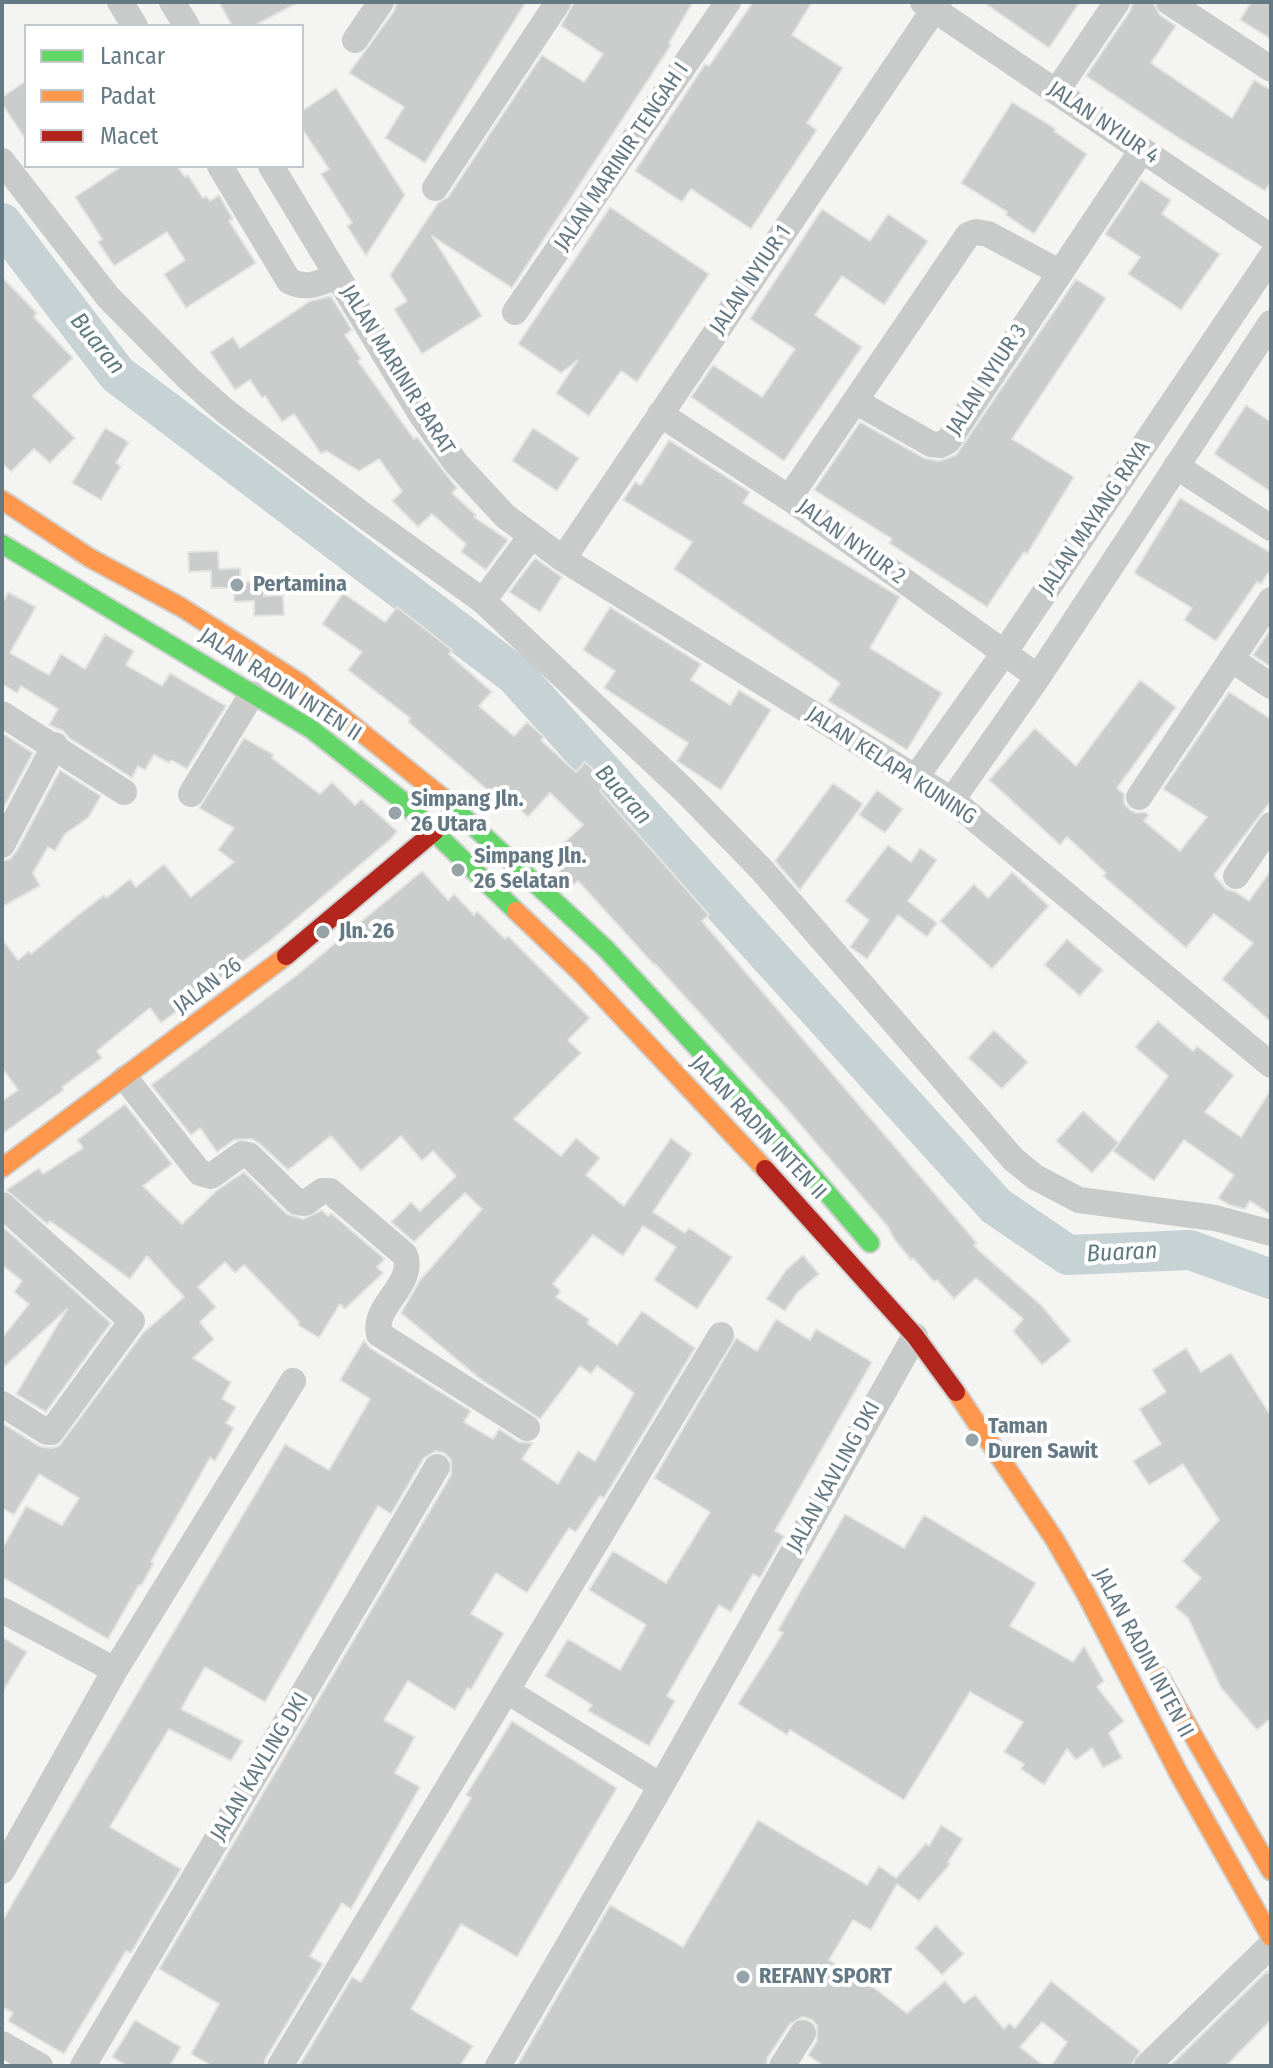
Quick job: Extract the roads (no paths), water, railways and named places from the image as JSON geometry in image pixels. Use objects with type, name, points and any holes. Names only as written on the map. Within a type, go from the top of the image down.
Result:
[{"type":"main road","name":"JALAN RADIN INTEN II","points":[[2,500],[90,558],[234,640],[324,700],[459,811],[606,949],[768,1124],[884,1259]]},
{"type":"main road","name":"JALAN RADIN INTEN II","points":[[2,544],[311,729],[355,762],[435,831],[581,973],[815,1223],[915,1336],[966,1405],[1055,1540],[1179,1774],[1271,1937]]},
{"type":"main road","name":"JALAN 26","points":[[2,1168],[284,958],[435,831]]},
{"type":"main road","points":[[581,973],[606,949]]},
{"type":"main road","name":"JALAN RADIN INTEN II","points":[[1151,1662],[1271,1871]]},
{"type":"street","points":[[120,2],[134,24]]},
{"type":"street","points":[[172,2],[186,24]]},
{"type":"street","points":[[355,40],[381,2]]},
{"type":"street","points":[[435,188],[558,2]]},
{"type":"street","name":"JALAN MARINIR TENGAH I","points":[[515,312],[728,2]]},
{"type":"street","points":[[1056,92],[1117,2]]},
{"type":"street","points":[[1169,2],[1271,69]]},
{"type":"street","name":"JALAN NYIUR 4","points":[[932,5],[1271,237]]},
{"type":"street","name":"JALAN NYIUR 1","points":[[563,559],[932,5]]},
{"type":"street","name":"JALAN NYIUR 3","points":[[855,401],[931,444],[944,444],[1142,150]]},
{"type":"street","points":[[2,161],[108,297],[189,379],[225,411],[483,601],[685,791],[761,869],[1013,1159],[1057,1191],[1079,1200],[1215,1218],[1271,1233]]},
{"type":"street","name":"JALAN MARINIR BARAT","points":[[221,168],[289,281],[312,286],[337,276]]},
{"type":"street","name":"JALAN MARINIR BARAT","points":[[272,168],[422,416],[456,463],[505,516],[563,559]]},
{"type":"street","points":[[789,498],[968,235],[976,232],[988,234],[1059,272]]},
{"type":"street","name":"JALAN MAYANG RAYA","points":[[916,777],[1004,653],[1271,257]]},
{"type":"street","name":"JALAN MAYANG RAYA","points":[[952,800],[1038,677],[1271,323]]},
{"type":"street","name":"JALAN NYIUR 2","points":[[660,414],[789,498],[1038,677]]},
{"type":"street","points":[[1176,466],[1271,528]]},
{"type":"street","points":[[483,601],[531,536]]},
{"type":"street","name":"JALAN KELAPA KUNING","points":[[563,559],[952,800],[1271,1065]]},
{"type":"street","points":[[1139,797],[1271,600]]},
{"type":"street","points":[[1231,659],[1271,686]]},
{"type":"street","points":[[191,794],[252,694]]},
{"type":"street","points":[[2,714],[55,745],[124,792]]},
{"type":"street","points":[[2,845],[55,745]]},
{"type":"street","points":[[1236,876],[1271,825]]},
{"type":"street","points":[[125,1078],[200,1173],[211,1176],[242,1154],[249,1155],[299,1203],[305,1203],[322,1191],[330,1191],[405,1255],[408,1263],[406,1274],[381,1316],[377,1326],[379,1334],[527,1428]]},
{"type":"street","points":[[2,1205],[132,1321],[51,1432],[2,1406]]},
{"type":"street","points":[[280,2066],[721,1335]]},
{"type":"street","name":"JALAN KAVLING DKI","points":[[498,2066],[661,1786],[915,1336]]},
{"type":"street","points":[[2,1871],[115,1670],[293,1381]]},
{"type":"street","name":"JALAN KAVLING DKI","points":[[83,2066],[437,1467]]},
{"type":"street","points":[[2,1610],[115,1670]]},
{"type":"street","points":[[507,1691],[661,1786]]},
{"type":"street","points":[[1147,2066],[1271,1945]]},
{"type":"street","points":[[782,2066],[803,2033]]},
{"type":"street","points":[[2,2044],[40,2066]]},
{"type":"waterway","name":"Buaran","points":[[2,223],[117,374],[515,675],[996,1206],[1068,1255],[1190,1250],[1271,1279]]},
{"type":"place","name":"Pertamina","points":[[237,585]]},
{"type":"place","name":"Simpang Jln. 26 Utara","points":[[395,813]]},
{"type":"place","name":"Simpang Jln. 26 Selatan","points":[[458,870]]},
{"type":"place","name":"Jln. 26","points":[[323,932]]},
{"type":"place","name":"Taman Duren Sawit","points":[[972,1440]]},
{"type":"place","name":"REFANY SPORT","points":[[743,1977]]}]
